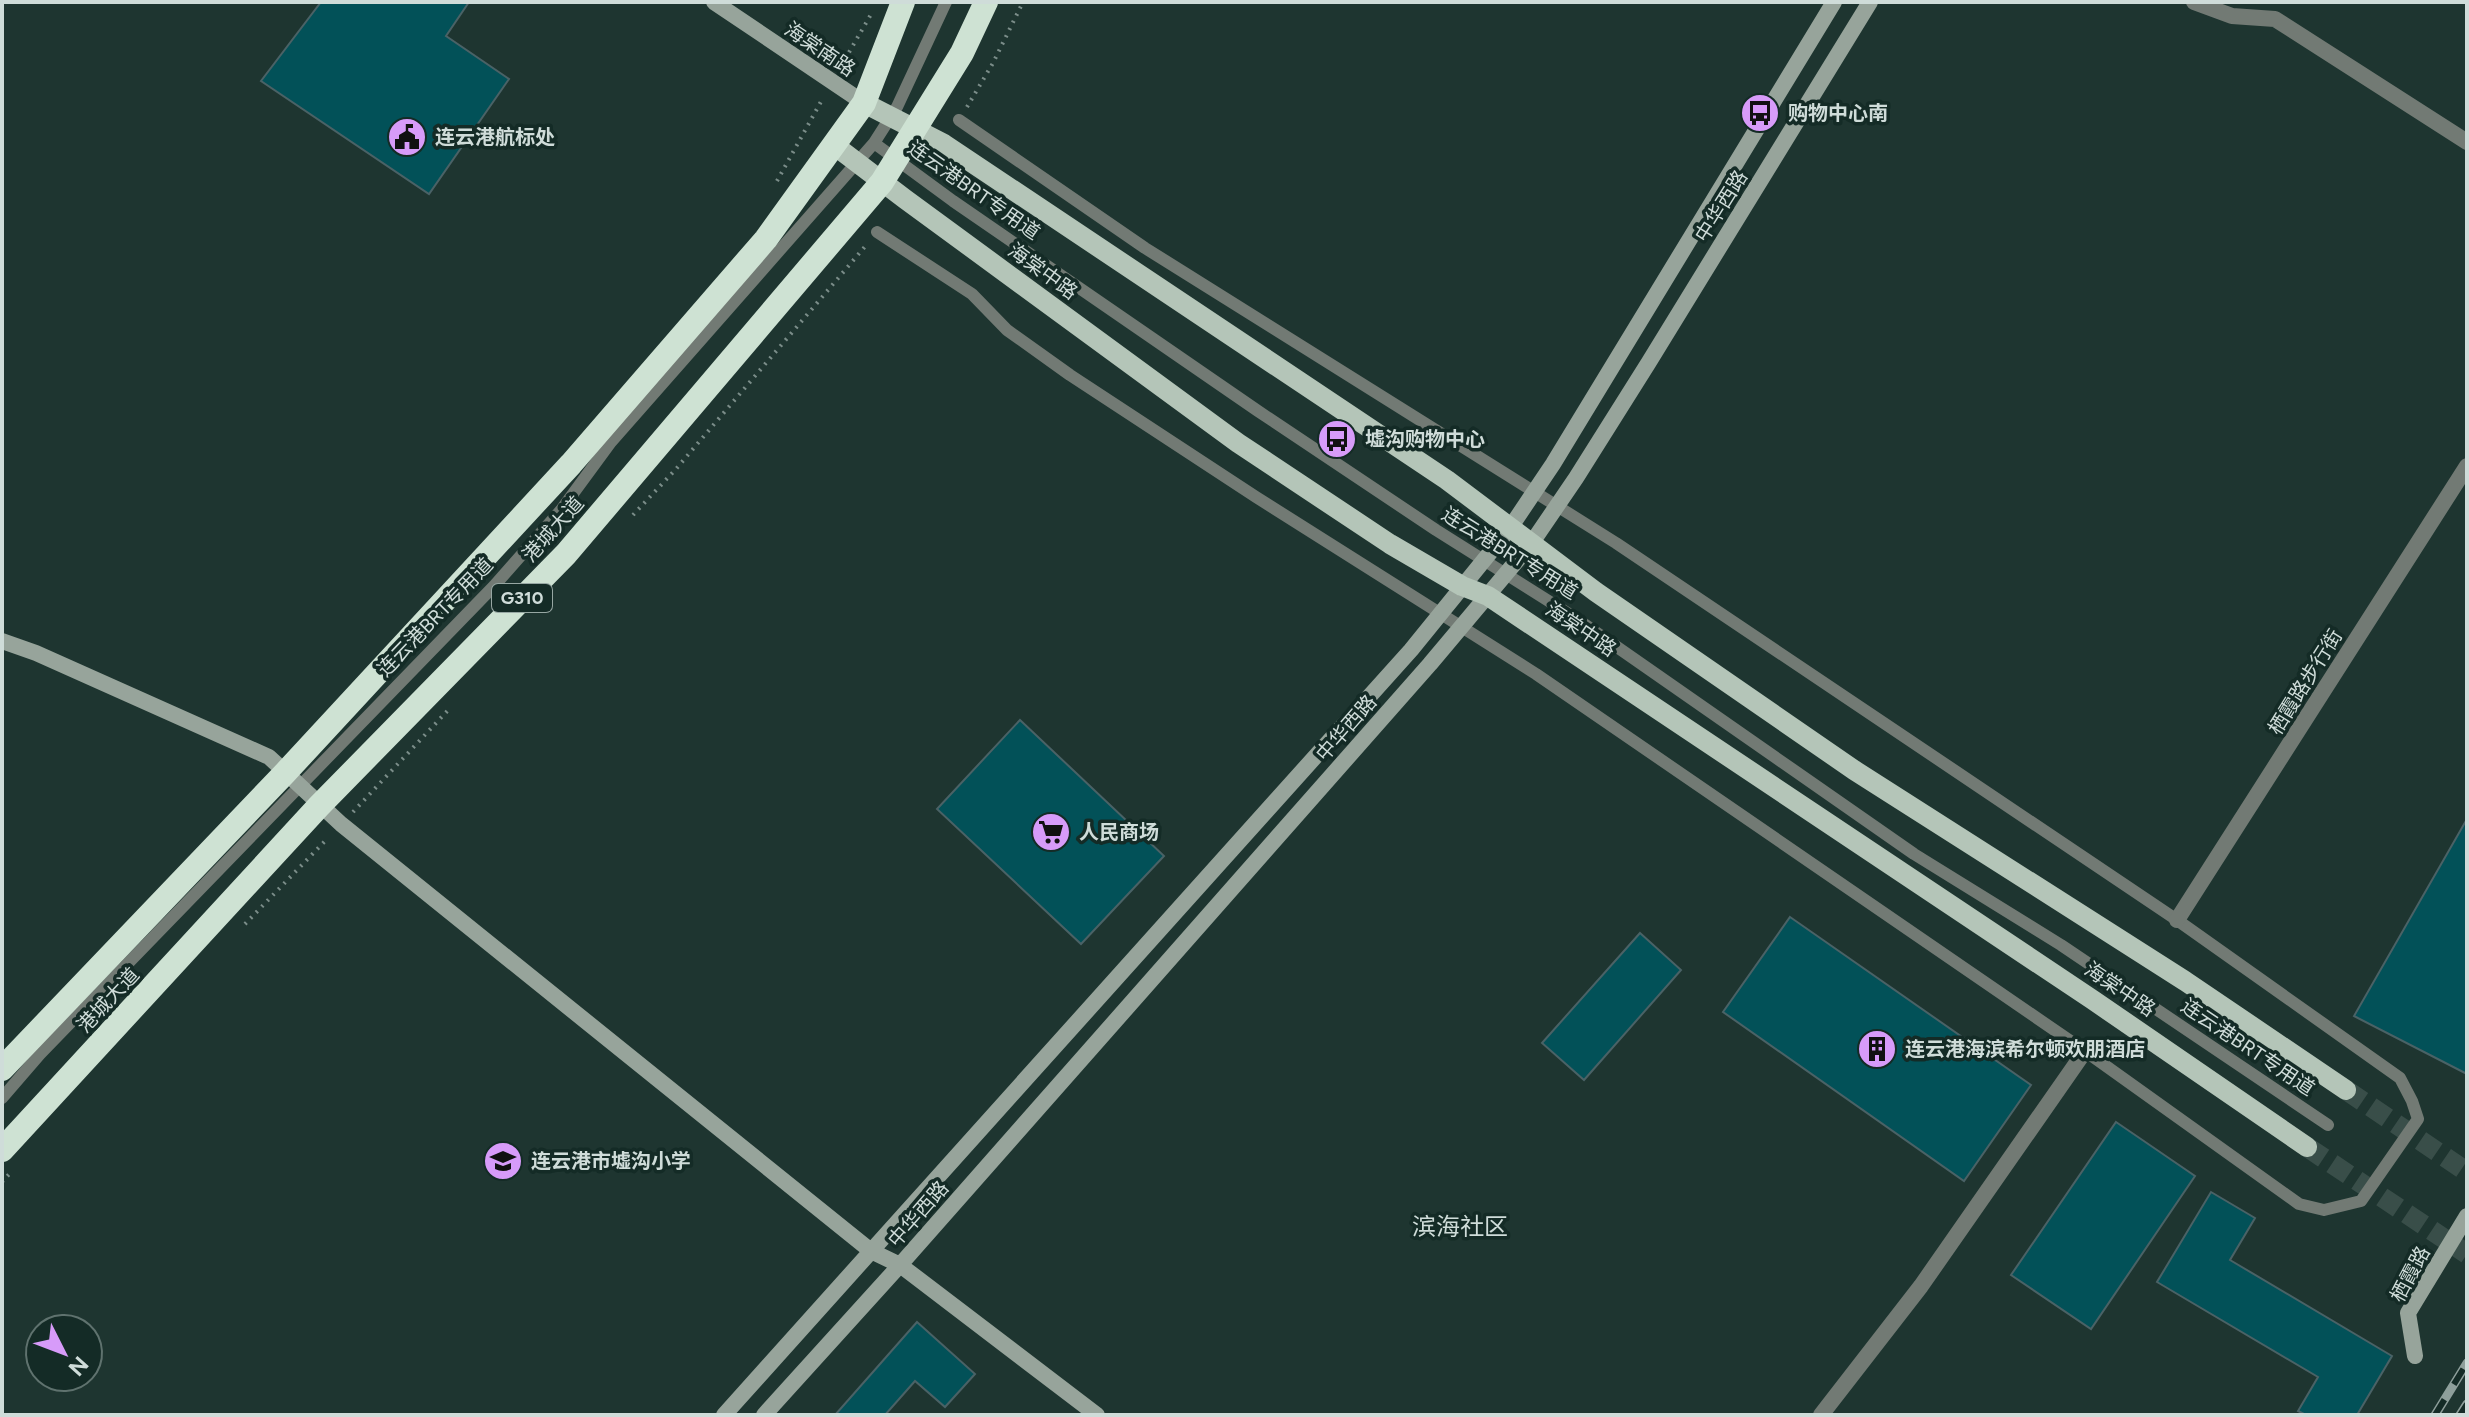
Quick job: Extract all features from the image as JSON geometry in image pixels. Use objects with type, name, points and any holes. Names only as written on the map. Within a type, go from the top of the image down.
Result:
[{"type":"highway","name":"港城大道","points":[[2,1069],[292,780],[766,239],[864,103],[903,2]]},
{"type":"highway","name":"港城大道","points":[[2,1150],[319,806],[566,554],[882,182],[962,53],[986,2]]},
{"type":"main road","name":"海棠南路","points":[[714,2],[864,103]]},
{"type":"main road","points":[[724,1415],[1411,650],[1510,528],[1834,2]]},
{"type":"main road","name":"中华西路","points":[[764,1415],[900,1265],[1531,544],[1649,362],[1870,2]]},
{"type":"main road","name":"海棠中路","points":[[864,103],[944,144],[1447,480],[1608,601],[1854,770],[2185,981],[2346,1090]]},
{"type":"main road","name":"海棠中路","points":[[834,145],[1238,443],[1390,544],[1462,586],[1488,596],[2093,1000],[2307,1147]]},
{"type":"main road","points":[[2,641],[36,653],[269,757],[319,806],[871,1251],[900,1265],[1097,1415]]},
{"type":"main road","name":"栖霞路","points":[[2415,1356],[2408,1313],[2467,1216]]},
{"type":"street","points":[[2194,2],[2232,16],[2275,19],[2467,142]]},
{"type":"street","name":"栖霞路步行街","points":[[2177,920],[2467,466]]},
{"type":"street","points":[[1821,1415],[1921,1286],[2085,1051]]},
{"type":"lane","name":"连云港BRT专用道","points":[[2,1098],[292,780],[504,575],[561,510],[611,442],[874,143],[891,116],[946,2]]},
{"type":"lane","points":[[877,232],[972,294],[1007,330],[1070,375],[1536,674],[2085,1051],[2299,1204],[2324,1210],[2361,1201],[2418,1119],[2400,1078],[2177,920],[1616,543],[1145,248],[959,120]]},
{"type":"lane","name":"连云港BRT专用道","points":[[874,143],[1258,411],[1574,617],[1901,845],[2061,945],[2328,1125]]},
{"type":"path","points":[[775,184],[878,2]]},
{"type":"building","name":"连云港航标处","points":[[321,2],[469,2],[446,36],[509,79],[429,194],[261,81]]},
{"type":"building","name":"人民商场","points":[[1020,720],[1164,856],[1081,944],[937,809]]},
{"type":"building","points":[[2467,819],[2467,1074],[2354,1016]]},
{"type":"building","name":"连云港海滨希尔顿欢朋酒店","points":[[1790,917],[2031,1085],[1964,1181],[1723,1012]]},
{"type":"building","points":[[1640,933],[1681,970],[1584,1080],[1542,1043]]},
{"type":"building","points":[[2116,1122],[2195,1176],[2091,1329],[2011,1275]]},
{"type":"building","points":[[2211,1192],[2255,1218],[2230,1260],[2392,1356],[2357,1415],[2306,1415],[2298,1411],[2318,1377],[2157,1282]]},
{"type":"building","points":[[917,1322],[975,1374],[945,1407],[915,1381],[885,1415],[835,1415]]},
{"type":"tunnel","points":[[2346,1090],[2467,1172]]},
{"type":"tunnel","points":[[2307,1147],[2467,1254]]},
{"type":"railway","points":[[2435,1415],[2467,1363]]},
{"type":"railway","points":[[2460,1415],[2467,1404]]},
{"type":"place","name":"购物中心南","points":[[1760,113]]},
{"type":"place","name":"连云港航标处","points":[[407,137]]},
{"type":"place","name":"墟沟购物中心","points":[[1337,439]]},
{"type":"place","name":"人民商场","points":[[1051,832]]},
{"type":"place","name":"连云港海滨希尔顿欢朋酒店","points":[[1877,1049]]},
{"type":"place","name":"连云港市墟沟小学","points":[[503,1161]]},
{"type":"district","name":"滨海社区","points":[[1460,1227]]}]
